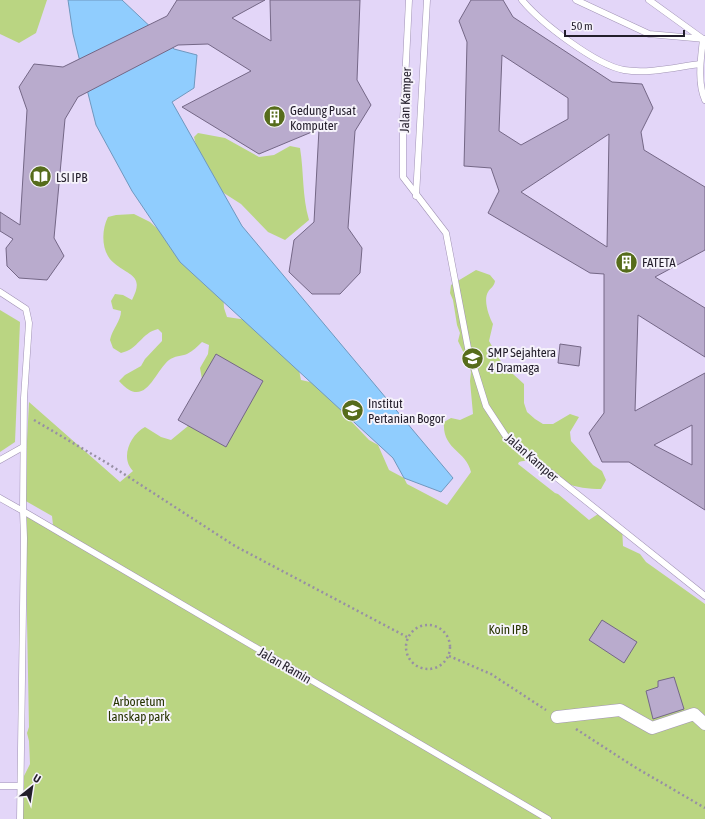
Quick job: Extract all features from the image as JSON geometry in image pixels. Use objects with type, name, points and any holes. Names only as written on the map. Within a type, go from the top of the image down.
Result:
[{"type":"street","points":[[557,717],[620,710],[652,728],[694,714],[705,724]]},
{"type":"lane","name":"Jalan Kamper","points":[[409,0],[403,122],[403,177],[416,196],[446,233],[468,348],[486,406],[507,438],[705,596]]},
{"type":"lane","name":"Jalan Kamper","points":[[416,196],[427,0]]},
{"type":"lane","points":[[522,0],[543,21],[578,48],[610,65],[624,70],[642,71],[700,64]]},
{"type":"lane","points":[[576,0],[650,34],[704,39]]},
{"type":"lane","points":[[648,0],[704,39]]},
{"type":"lane","points":[[704,39],[700,64],[702,94],[705,100]]},
{"type":"lane","points":[[0,292],[26,309],[28,315],[23,414],[24,538],[20,819]]},
{"type":"lane","points":[[0,460],[23,447]]},
{"type":"lane","name":"Jalan Ramin","points":[[0,498],[548,819]]},
{"type":"lane","points":[[0,786],[20,786]]},
{"type":"path","points":[[23,414],[107,463],[235,546],[407,637]]},
{"type":"path","points":[[431,624],[444,630],[450,642],[449,656],[439,667],[426,670],[413,664],[406,651],[407,637],[417,627],[431,624]]},
{"type":"path","points":[[449,656],[491,674],[633,766],[705,808]]},
{"type":"shaded area","name":"Institut Pertanian Bogor","points":[[0,0],[705,0],[705,819],[0,819]]},
{"type":"green space","points":[[0,0],[47,0],[36,33],[19,43],[0,34]]},
{"type":"green space","points":[[198,133],[225,138],[259,157],[274,155],[290,146],[300,148],[305,202],[309,220],[285,240],[268,232],[241,204],[205,181],[194,137]]},
{"type":"green space","points":[[134,214],[150,222],[223,289],[224,308],[227,317],[247,320],[299,370],[301,380],[319,384],[369,440],[378,445],[389,470],[404,478],[407,484],[447,505],[471,472],[464,459],[447,439],[444,431],[444,422],[451,418],[460,420],[473,414],[470,381],[471,372],[469,364],[458,341],[460,333],[457,325],[453,300],[450,293],[451,285],[476,270],[490,275],[495,281],[488,292],[486,299],[488,313],[493,324],[489,341],[503,365],[524,384],[524,403],[527,412],[543,424],[553,424],[570,414],[579,417],[570,432],[571,441],[593,465],[602,471],[606,480],[601,489],[583,488],[573,486],[565,482],[539,463],[527,460],[519,462],[518,464],[558,494],[589,520],[598,514],[622,527],[623,546],[640,554],[646,562],[705,604],[705,819],[22,819],[23,778],[30,764],[29,741],[27,733],[29,727],[25,514],[53,525],[52,516],[24,500],[29,402],[120,482],[133,471],[127,460],[127,453],[128,447],[135,435],[145,427],[161,437],[171,440],[188,426],[187,421],[203,385],[200,368],[208,354],[209,345],[202,342],[189,353],[169,360],[148,386],[142,391],[136,392],[128,389],[119,381],[125,375],[141,366],[145,359],[162,341],[162,333],[158,329],[152,331],[132,348],[121,353],[113,348],[110,340],[121,315],[121,311],[113,309],[111,301],[115,294],[123,295],[132,300],[137,286],[134,277],[110,259],[105,247],[103,235],[104,228],[108,217]]},
{"type":"green space","points":[[0,310],[20,322],[15,442],[0,452]]},
{"type":"water","points":[[68,0],[122,0],[174,49],[197,55],[194,88],[172,102],[242,226],[453,478],[441,492],[404,478],[393,458],[180,262],[132,191],[96,125],[73,34]]},
{"type":"building","name":"LSI IPB","points":[[177,0],[265,0],[232,18],[271,41],[270,0],[360,0],[357,80],[371,105],[355,131],[348,228],[362,248],[360,273],[340,294],[312,294],[289,272],[294,240],[314,222],[319,129],[259,154],[182,107],[251,71],[208,44],[178,45],[78,97],[65,119],[54,238],[64,256],[47,280],[19,278],[7,266],[6,248],[13,239],[0,231],[0,212],[20,225],[27,110],[19,87],[34,64],[63,67],[167,16]]},
{"type":"building","name":"FATETA","points":[[471,0],[503,0],[513,17],[612,82],[642,84],[653,108],[641,132],[644,150],[705,187],[705,250],[655,277],[705,308],[705,357],[638,315],[635,411],[705,373],[705,510],[629,462],[602,462],[589,433],[604,413],[604,274],[590,273],[488,213],[499,191],[491,168],[464,166],[467,42],[459,21]],"holes":[[[502,55],[568,98],[568,119],[521,145],[499,131]],[[609,134],[607,247],[521,192]],[[692,425],[692,465],[654,445]]]},
{"type":"building","points":[[560,344],[581,347],[579,366],[558,363]]},
{"type":"building","points":[[216,354],[263,381],[226,447],[178,420]]},
{"type":"building","points":[[602,620],[637,642],[624,663],[589,640]]},
{"type":"building","points":[[674,677],[684,709],[653,719],[646,691],[658,687],[658,681]]},
{"type":"place","name":"Gedung Pusat Komputer","points":[[275,117]]},
{"type":"place","name":"LSI IPB","points":[[41,177]]},
{"type":"place","name":"FATETA","points":[[627,262]]},
{"type":"place","name":"SMP Sejahtera 4 Dramaga","points":[[473,359]]},
{"type":"place","name":"Institut Pertanian Bogor","points":[[352,410]]},
{"type":"park label","name":"Koin IPB","points":[[508,629]]},
{"type":"park label","name":"Arboretum lanskap park","points":[[139,708]]}]
